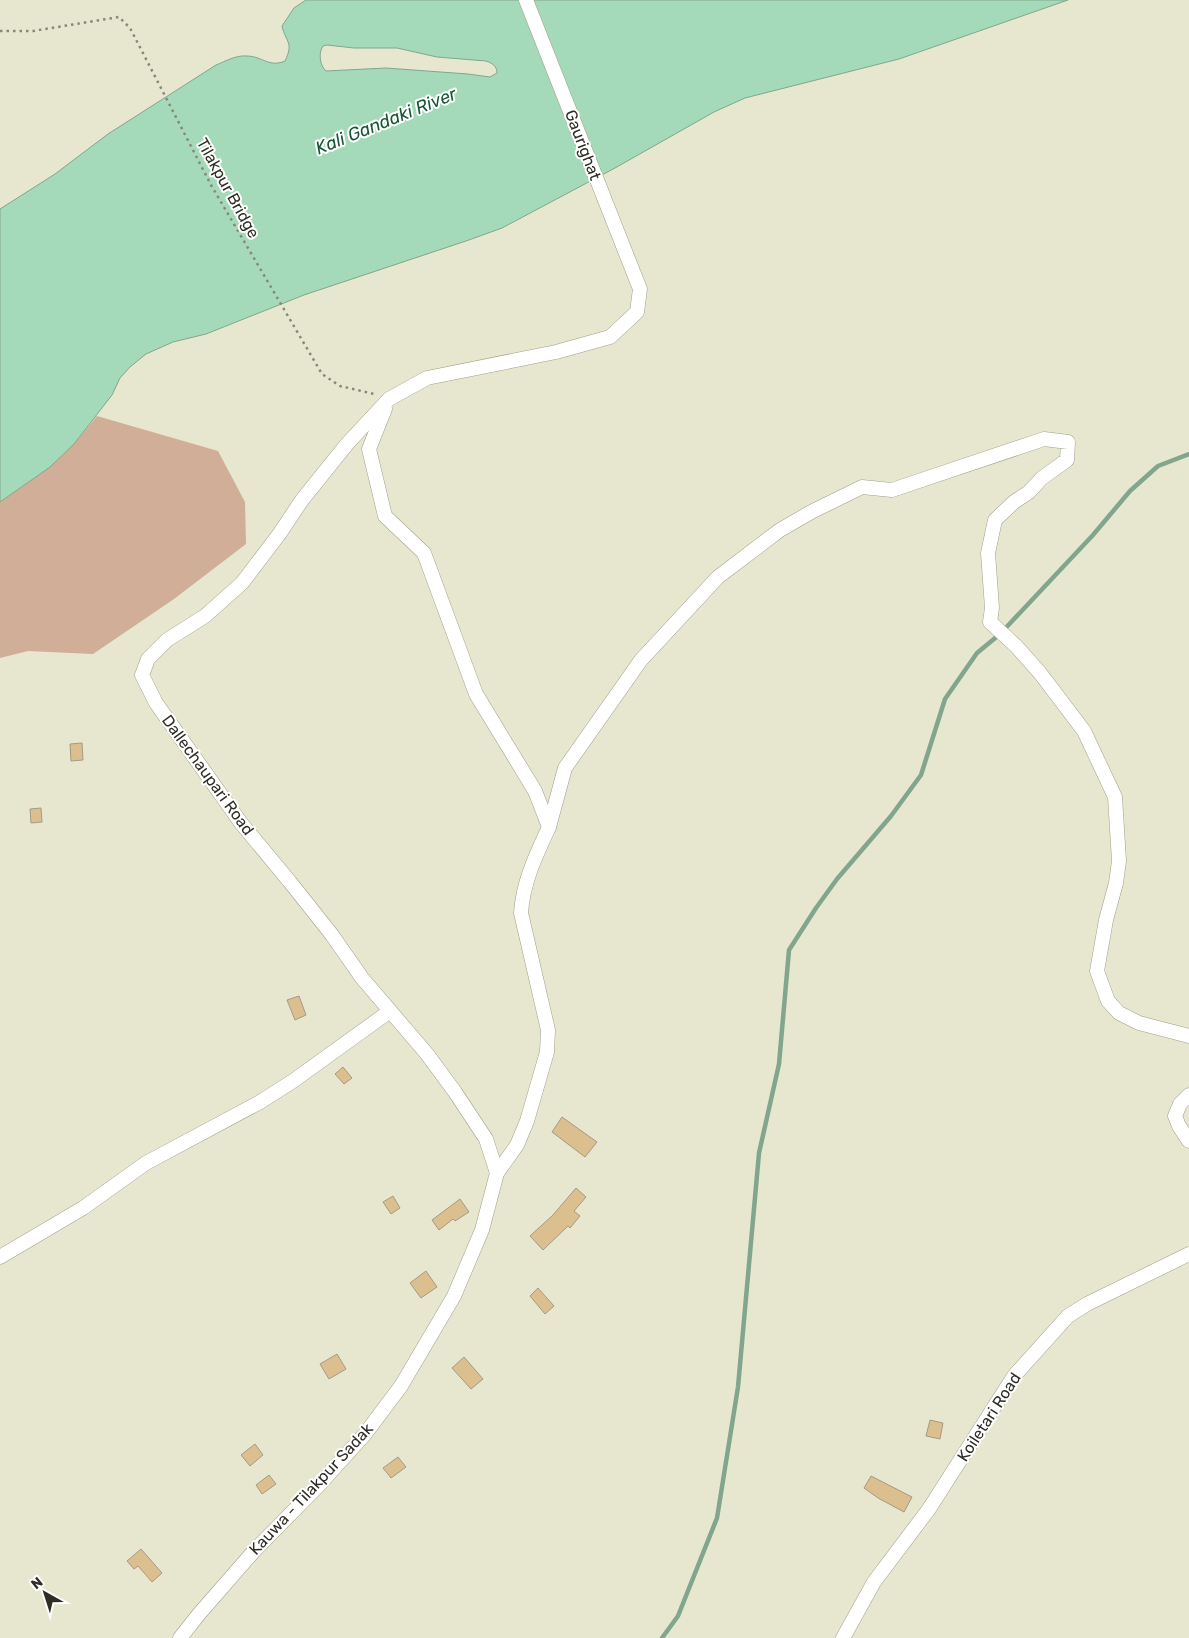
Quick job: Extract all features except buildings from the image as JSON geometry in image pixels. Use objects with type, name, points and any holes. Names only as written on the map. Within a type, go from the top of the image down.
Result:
[{"type":"street","name":"Gaurighat","points":[[526,0],[640,289]]},
{"type":"street","name":"Dallechaupari Road","points":[[497,1173],[486,1139],[455,1092],[427,1054],[362,978],[332,935],[241,824],[156,703],[142,675],[148,659],[167,640],[205,616],[242,583],[280,533],[302,500],[347,444],[389,400],[427,378],[556,352],[610,337],[637,312],[640,289]]},
{"type":"street","points":[[389,400],[368,449],[385,516],[424,553],[476,694],[536,791],[549,826]]},
{"type":"street","name":"Kauwa - Tilakpur Sadak","points":[[180,1638],[198,1614],[254,1551],[318,1486],[365,1434],[401,1386],[454,1296],[482,1230],[497,1173],[517,1145],[527,1121],[547,1052],[548,1030],[521,913],[522,895],[549,826],[565,768],[641,660],[718,577],[780,530],[813,511],[862,487],[892,490],[1044,439],[1068,442],[1066,460],[1042,478],[1029,492],[1014,502],[995,520],[988,553],[992,608],[990,622],[1016,646],[1040,673],[1084,731],[1115,797],[1119,861],[1097,971],[1108,1002],[1119,1013],[1139,1023],[1189,1036]]},
{"type":"street","points":[[0,1257],[83,1208],[146,1163],[260,1102],[293,1081],[390,1012]]},
{"type":"street","points":[[1189,1095],[1180,1104],[1175,1116],[1189,1141]]},
{"type":"street","name":"Koiletari Road","points":[[843,1638],[874,1582],[929,1509],[1014,1376],[1068,1316],[1087,1304],[1189,1254]]},
{"type":"path","name":"Tilakpur Bridge","points":[[0,31],[33,31],[119,17],[130,28],[211,186],[322,374],[340,386],[366,391],[389,400]]},
{"type":"shaded area","points":[[97,416],[218,451],[245,502],[246,544],[174,599],[93,654],[28,651],[0,658],[0,502],[50,467],[74,444]]},
{"type":"water","name":"Kali Gandaki River","points":[[306,0],[1068,0],[899,59],[745,98],[714,112],[615,168],[502,228],[304,295],[206,334],[173,342],[146,354],[120,378],[112,395],[74,444],[50,467],[0,502],[0,209],[55,174],[108,134],[216,65],[239,56],[252,57],[274,63],[285,61],[289,46],[282,26],[294,8]],"holes":[[[323,46],[397,48],[437,57],[486,61],[494,65],[497,73],[490,77],[386,68],[326,71],[324,69],[320,56]]]},
{"type":"waterway","points":[[662,1638],[678,1616],[717,1518],[738,1387],[759,1153],[779,1064],[789,950],[837,879],[891,816],[921,775],[945,699],[977,653],[1000,634],[1093,535],[1130,491],[1158,466],[1189,454]]}]
